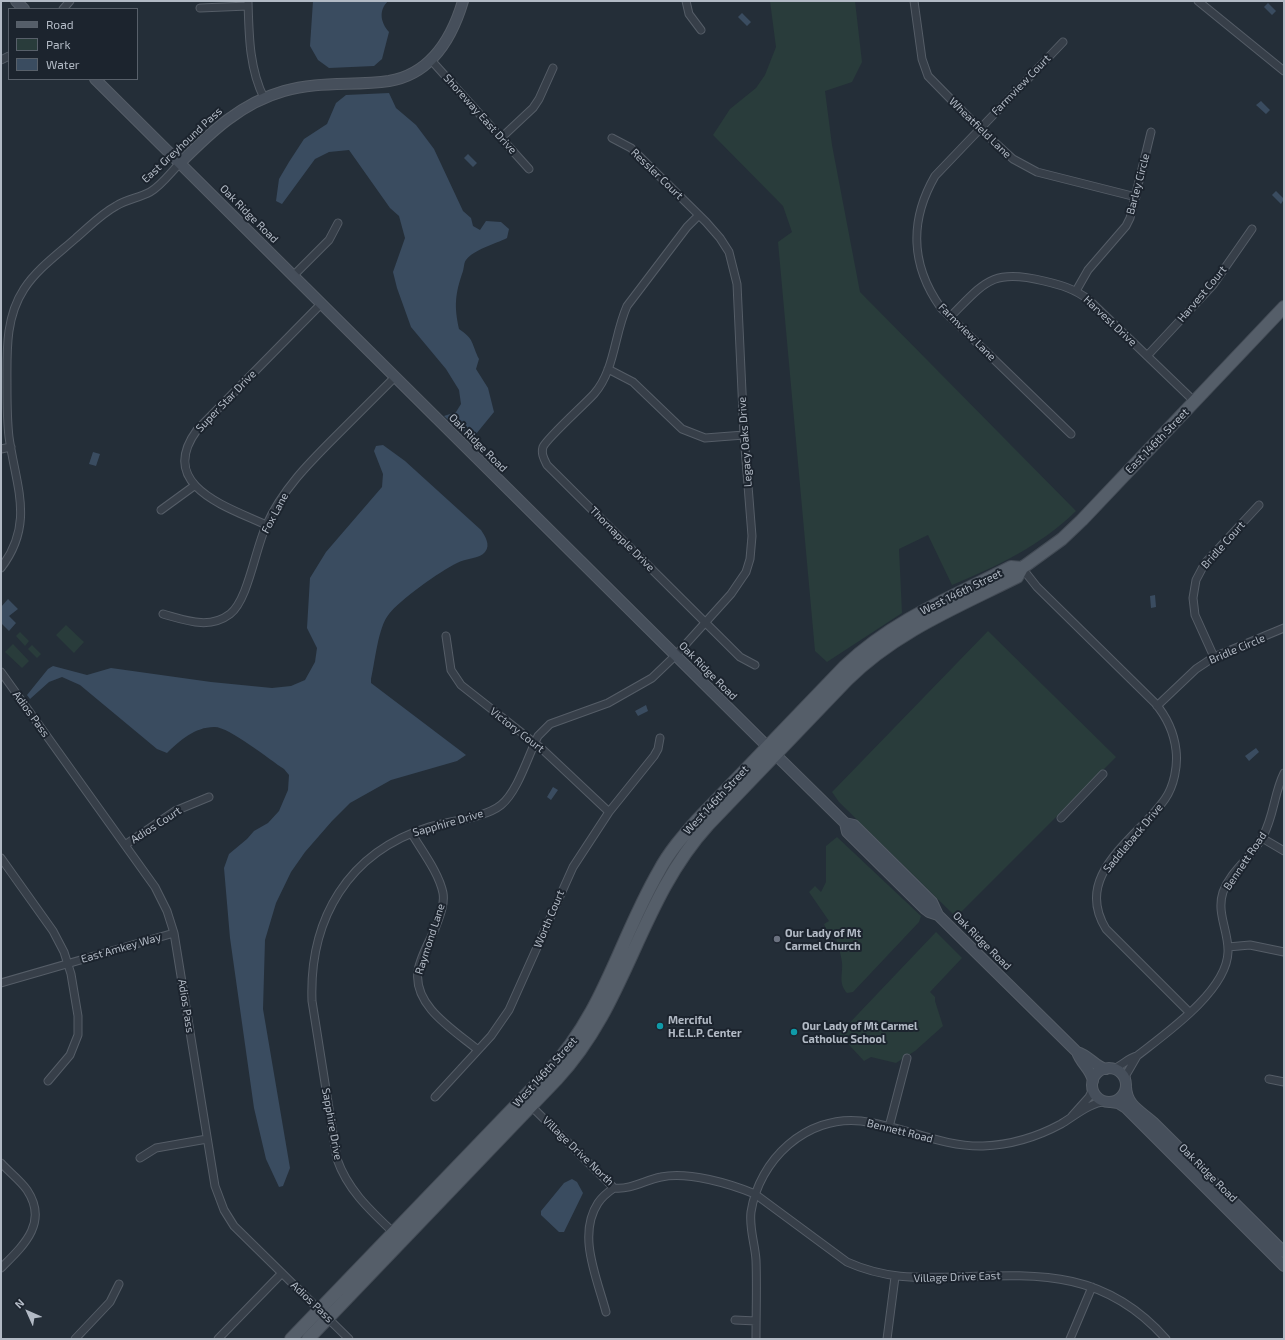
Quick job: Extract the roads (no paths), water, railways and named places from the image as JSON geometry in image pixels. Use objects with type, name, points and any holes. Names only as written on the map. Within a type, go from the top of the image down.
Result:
[{"type":"main road","name":"East 146th Street","points":[[1022,568],[1056,544],[1075,527],[1284,307]]},
{"type":"main road","name":"West 146th Street","points":[[291,1339],[323,1314],[527,1102],[567,1051],[590,1016],[649,890],[667,858],[697,820],[772,750],[845,666],[881,636],[914,615],[1011,567],[1022,568]]},
{"type":"main road","name":"West 146th Street","points":[[308,1339],[323,1314]]},
{"type":"street","name":"East Greyhound Pass","points":[[1,568],[14,549],[21,519],[21,502],[11,447],[7,403],[8,334],[14,308],[22,292],[39,271],[107,212],[127,200],[150,192],[228,118],[264,98],[283,91],[306,86],[389,81],[409,75],[431,60],[451,34],[463,1]]},
{"type":"street","points":[[686,1],[689,14],[701,30]]},
{"type":"street","name":"Wheatfield Lane","points":[[914,1],[922,59],[926,71],[933,82],[1013,160],[1037,172],[1136,197]]},
{"type":"street","points":[[1198,1],[1284,71]]},
{"type":"street","points":[[200,8],[248,3],[252,65],[258,86],[264,98]]},
{"type":"street","name":"Farmview Court","points":[[979,128],[1063,42]]},
{"type":"street","name":"Shoreway East Drive","points":[[431,60],[529,169]]},
{"type":"street","points":[[501,138],[533,108],[540,99],[553,68]]},
{"type":"street","name":"Oak Ridge Road","points":[[96,80],[845,823],[854,825],[932,902],[938,915],[1077,1052],[1086,1056],[1097,1066],[1110,1069]]},
{"type":"street","name":"Farmview Lane","points":[[979,128],[935,176],[924,197],[918,220],[916,238],[921,271],[933,296],[950,317],[1071,434]]},
{"type":"street","name":"Barley Circle","points":[[1076,291],[1088,270],[1126,226],[1136,197],[1151,132]]},
{"type":"street","name":"Ressler Court","points":[[612,138],[631,148],[699,215]]},
{"type":"street","points":[[699,215],[683,232],[627,306],[621,319],[608,369],[633,382],[674,423],[686,431],[705,438],[744,435]]},
{"type":"street","name":"Legacy Oaks Drive","points":[[676,655],[739,584],[750,559],[752,536],[734,269],[729,252],[720,238],[699,215]]},
{"type":"street","points":[[294,276],[329,240],[338,223]]},
{"type":"street","name":"Harvest Court","points":[[1147,356],[1213,285],[1252,228]]},
{"type":"street","name":"Harvest Drive","points":[[950,317],[984,284],[1008,276],[1027,277],[1065,286],[1076,291],[1088,300],[1195,402]]},
{"type":"street","name":"Super Star Drive","points":[[194,486],[188,473],[186,461],[187,449],[193,435],[322,303]]},
{"type":"street","name":"Thornapple Drive","points":[[608,369],[606,377],[595,393],[545,445],[542,453],[547,464],[740,657],[755,665]]},
{"type":"street","name":"Fox Lane","points":[[163,614],[206,623],[219,620],[230,614],[243,597],[256,550],[266,525],[284,495],[300,473],[395,377]]},
{"type":"street","points":[[1,449],[11,447]]},
{"type":"street","points":[[161,510],[194,486],[210,499],[266,525]]},
{"type":"street","name":"Bridle Court","points":[[1214,656],[1195,615],[1192,598],[1196,580],[1205,563],[1259,505]]},
{"type":"street","name":"Saddleback Drive","points":[[1022,568],[1037,587],[1158,706],[1170,726],[1175,744],[1176,764],[1171,786],[1155,812],[1105,868],[1098,885],[1096,901],[1099,915],[1106,929],[1189,1012]]},
{"type":"street","name":"Bridle Circle","points":[[1158,706],[1196,669],[1214,656],[1284,628]]},
{"type":"street","name":"Victory Court","points":[[446,636],[451,670],[461,685],[535,742],[610,812]]},
{"type":"street","name":"Sapphire Drive","points":[[398,1236],[352,1190],[337,1159],[312,1001],[311,982],[312,963],[320,930],[328,911],[349,879],[385,846],[412,834],[441,824],[480,814],[500,806],[510,794],[538,736],[550,724],[608,703],[652,678],[676,655]]},
{"type":"street","name":"Adios Pass","points":[[1,672],[155,887],[167,910],[174,933],[215,1186],[224,1210],[234,1226],[349,1339]]},
{"type":"street","name":"Worth Court","points":[[434,1097],[500,1024],[516,998],[573,867],[610,812],[654,756],[658,749],[660,738]]},
{"type":"street","name":"Bennett Road","points":[[1110,1069],[1122,1065],[1131,1058],[1137,1056],[1173,1029],[1222,976],[1227,960],[1228,947],[1221,910],[1223,892],[1232,876],[1262,838],[1271,817],[1280,782],[1284,773]]},
{"type":"street","points":[[1061,818],[1103,774]]},
{"type":"street","name":"Adios Court","points":[[125,845],[175,811],[208,797]]},
{"type":"street","name":"Raymond Lane","points":[[412,834],[434,872],[443,893],[442,906],[418,970],[418,989],[421,998],[432,1011],[478,1050]]},
{"type":"street","points":[[1262,838],[1284,851]]},
{"type":"street","points":[[1,858],[53,931],[67,963],[78,1016],[78,1035],[70,1055],[48,1081]]},
{"type":"street","name":"East Amkey Way","points":[[1,982],[174,933]]},
{"type":"street","points":[[1228,947],[1250,945],[1284,952]]},
{"type":"street","name":"Oak Ridge Road","points":[[1077,1052],[1079,1058],[1090,1070],[1093,1085]]},
{"type":"street","name":"Bennett Road","points":[[1126,1084],[1126,1075],[1137,1056]]},
{"type":"street","points":[[889,1127],[908,1058]]},
{"type":"street","points":[[1110,1069],[1121,1073],[1126,1084],[1121,1097],[1109,1102],[1098,1098],[1093,1085],[1098,1073],[1110,1069]]},
{"type":"street","points":[[1269,1079],[1284,1082]]},
{"type":"street","name":"Oak Ridge Road","points":[[1126,1084],[1128,1098],[1131,1103],[1154,1123],[1284,1252]]},
{"type":"street","name":"Bennett Road","points":[[1072,1116],[1089,1097],[1093,1085]]},
{"type":"street","name":"Village Drive North","points":[[527,1102],[614,1188],[627,1188],[662,1177],[678,1176],[711,1181],[755,1194]]},
{"type":"street","name":"Bennett Road","points":[[756,1339],[756,1262],[751,1220],[755,1194],[761,1179],[776,1157],[790,1143],[808,1131],[823,1125],[847,1121],[863,1122],[889,1127],[944,1142],[963,1145],[988,1146],[1028,1138],[1060,1124],[1098,1102],[1109,1102]]},
{"type":"street","name":"Oak Ridge Road","points":[[1109,1102],[1123,1106],[1284,1266]]},
{"type":"street","points":[[140,1158],[150,1151],[160,1147],[207,1139]]},
{"type":"street","points":[[1,1163],[27,1190],[35,1213],[30,1236],[23,1246],[1,1268]]},
{"type":"street","points":[[606,1312],[588,1244],[589,1227],[598,1202],[614,1188]]},
{"type":"street","name":"Village Drive East","points":[[755,1194],[847,1262],[872,1272],[895,1277],[926,1278],[1020,1275],[1066,1279],[1092,1287],[1118,1300],[1138,1314],[1166,1339]]},
{"type":"street","points":[[218,1339],[282,1273]]},
{"type":"street","points":[[887,1339],[895,1277]]},
{"type":"street","points":[[75,1339],[110,1302],[118,1284]]},
{"type":"street","points":[[1070,1339],[1092,1287]]},
{"type":"street","points":[[735,1320],[756,1321]]},
{"type":"water","points":[[313,1],[388,1],[382,13],[384,25],[389,32],[382,59],[374,66],[329,68],[318,60],[310,46]]},
{"type":"water","points":[[1268,3],[1276,11],[1272,15],[1264,7]]},
{"type":"water","points":[[742,13],[751,22],[747,26],[738,17]]},
{"type":"water","points":[[389,93],[396,108],[416,125],[434,149],[463,211],[471,218],[473,226],[480,230],[486,221],[501,222],[509,229],[507,238],[469,256],[464,264],[457,293],[456,313],[459,329],[470,339],[479,359],[476,369],[488,388],[494,412],[476,434],[465,436],[444,416],[456,412],[461,404],[459,390],[446,369],[411,327],[397,288],[393,272],[405,238],[399,216],[390,208],[349,150],[329,152],[315,159],[282,204],[276,201],[279,179],[289,162],[304,139],[327,124],[336,103],[346,95]]},
{"type":"water","points":[[1261,101],[1270,110],[1266,114],[1256,105]]},
{"type":"water","points":[[468,154],[477,163],[473,167],[464,158]]},
{"type":"water","points":[[1276,191],[1284,199],[1281,204],[1272,195]]},
{"type":"water","points":[[383,445],[405,461],[481,530],[487,541],[487,549],[483,554],[460,561],[441,572],[394,608],[385,620],[382,627],[371,679],[371,683],[466,755],[457,761],[391,780],[350,803],[305,852],[291,872],[276,903],[265,940],[263,1009],[290,1168],[283,1186],[279,1187],[266,1159],[254,1108],[230,938],[224,868],[229,854],[254,831],[268,823],[279,811],[288,790],[289,775],[284,769],[239,737],[220,728],[214,727],[200,729],[182,740],[167,753],[157,749],[80,685],[62,677],[49,682],[30,699],[27,695],[48,669],[53,666],[87,675],[111,668],[211,682],[272,688],[291,686],[305,680],[315,662],[317,648],[307,628],[310,578],[326,552],[382,487],[383,474],[374,451],[376,446]]},
{"type":"water","points":[[93,452],[100,454],[96,466],[89,464]]},
{"type":"water","points":[[1155,595],[1156,607],[1151,608],[1150,596]]},
{"type":"water","points":[[8,599],[18,609],[9,616],[16,623],[9,631],[1,623],[1,607]]},
{"type":"water","points":[[646,705],[648,711],[638,716],[635,711]]},
{"type":"water","points":[[1256,748],[1259,752],[1249,761],[1245,756]]},
{"type":"water","points":[[553,787],[558,790],[551,800],[547,797]]},
{"type":"water","points":[[572,1179],[577,1182],[583,1193],[564,1232],[559,1232],[541,1215],[541,1211],[564,1183]]},
{"type":"place","name":"Our Lady of Mt Carmel Church","points":[[777,939]]},
{"type":"place","name":"Merciful H.E.L.P. Center","points":[[660,1026]]},
{"type":"place","name":"Our Lady of Mt Carmel Catholuc School","points":[[794,1032]]}]
